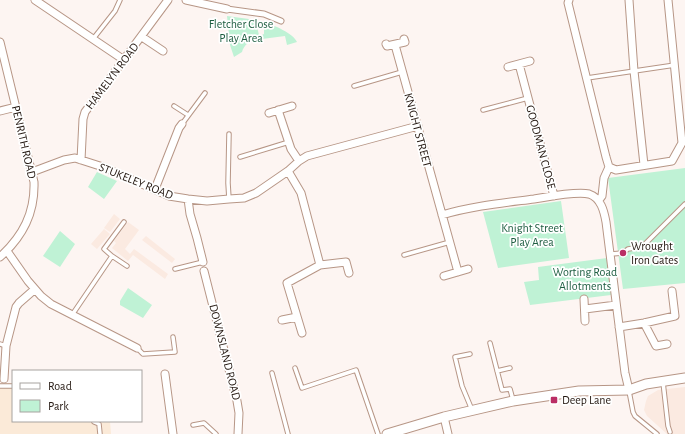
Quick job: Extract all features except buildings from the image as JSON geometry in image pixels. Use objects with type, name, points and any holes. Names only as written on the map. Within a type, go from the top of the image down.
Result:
[{"type":"street","points":[[36,0],[124,60]]},
{"type":"street","name":"HAMELYN ROAD","points":[[81,160],[83,120],[85,112],[168,0]]},
{"type":"street","points":[[186,0],[227,9],[264,14],[281,21]]},
{"type":"street","points":[[569,0],[568,3],[609,167],[604,178],[602,196],[598,200]]},
{"type":"street","points":[[629,0],[634,71],[644,165]]},
{"type":"street","points":[[609,167],[616,170],[672,160],[682,143],[668,0]]},
{"type":"street","points":[[142,37],[163,51]]},
{"type":"street","points":[[386,44],[387,46],[395,45],[405,42],[404,39]]},
{"type":"street","name":"PENRITH ROAD","points":[[0,42],[32,172],[35,194],[31,212],[24,226],[7,251],[0,257]]},
{"type":"street","name":"KNIGHT STREET","points":[[395,45],[458,272]]},
{"type":"street","points":[[508,67],[530,61]]},
{"type":"street","name":"GOODMAN CLOSE","points":[[519,64],[554,196]]},
{"type":"street","points":[[269,113],[292,106]]},
{"type":"street","points":[[0,111],[16,107]]},
{"type":"street","points":[[278,110],[289,142],[298,161]]},
{"type":"street","points":[[155,189],[176,135],[182,124]]},
{"type":"street","name":"STUKELEY ROAD","points":[[32,172],[64,160],[75,158],[103,167],[169,196],[207,200],[244,198],[252,195],[288,171],[298,161],[307,156],[418,126]]},
{"type":"street","points":[[288,171],[301,193],[320,265]]},
{"type":"street","points":[[442,215],[465,208],[554,196],[589,194],[598,200],[604,211],[625,373],[629,390]]},
{"type":"street","points":[[188,199],[190,214],[203,262]]},
{"type":"street","points":[[7,251],[35,289],[51,304],[137,348]]},
{"type":"street","points":[[302,333],[287,283],[320,265],[346,262],[349,273]]},
{"type":"street","points":[[444,276],[468,269]]},
{"type":"street","name":"DOWNSLAND ROAD","points":[[204,271],[237,401],[239,414],[238,434]]},
{"type":"street","points":[[4,379],[3,345],[16,307],[35,289]]},
{"type":"street","points":[[619,327],[675,316],[672,291]]},
{"type":"street","points":[[584,299],[585,321]]},
{"type":"street","points":[[585,309],[616,305]]},
{"type":"street","points":[[282,320],[297,317]]},
{"type":"street","points":[[644,323],[656,346],[667,344]]},
{"type":"street","points":[[165,374],[173,434]]},
{"type":"street","points":[[387,434],[444,417],[513,401],[579,391],[629,390],[646,384],[685,378]]},
{"type":"street","points":[[444,417],[448,434]]},
{"type":"lane","points":[[93,39],[116,11],[120,0]]},
{"type":"lane","points":[[587,78],[674,65]]},
{"type":"lane","points":[[354,86],[402,72]]},
{"type":"lane","points":[[182,124],[205,92]]},
{"type":"lane","name":"GOODMAN CLOSE","points":[[483,110],[528,98]]},
{"type":"lane","points":[[174,106],[188,115]]},
{"type":"lane","points":[[229,134],[229,199]]},
{"type":"lane","points":[[240,157],[289,142]]},
{"type":"lane","points":[[609,254],[623,253],[628,248],[642,247],[685,204]]},
{"type":"lane","points":[[124,222],[104,249],[127,266]]},
{"type":"lane","points":[[404,255],[450,242]]},
{"type":"lane","points":[[72,315],[112,256]]},
{"type":"lane","points":[[175,269],[203,262]]},
{"type":"lane","points":[[137,348],[143,354],[175,352],[173,337]]},
{"type":"lane","points":[[490,343],[502,390],[510,389],[513,401]]},
{"type":"lane","points":[[470,354],[455,357],[462,386],[472,410]]},
{"type":"lane","points":[[295,368],[302,388],[356,370],[378,434]]},
{"type":"lane","points":[[498,371],[510,368]]},
{"type":"lane","points":[[272,373],[288,434]]},
{"type":"lane","points":[[662,381],[670,432]]},
{"type":"lane","points":[[0,386],[12,386]]},
{"type":"lane","points":[[629,390],[635,416],[657,434]]},
{"type":"lane","points":[[94,422],[99,424],[100,434]]},
{"type":"lane","points":[[193,425],[204,423],[216,434]]},
{"type":"shaded area","points":[[114,214],[120,219],[110,232],[104,228]]},
{"type":"shaded area","points":[[128,222],[139,230],[125,249],[130,254],[134,249],[168,274],[165,279],[133,255],[128,261],[112,248],[116,243],[114,241]]},
{"type":"shaded area","points":[[104,229],[110,234],[97,249],[91,244]]},
{"type":"shaded area","points":[[146,236],[175,259],[172,263],[142,240]]},
{"type":"shaded area","points":[[0,383],[12,383],[12,422],[110,422],[111,434],[0,434]]},
{"type":"shaded area","points":[[685,387],[685,434],[667,434],[647,416],[644,410],[646,401],[648,396],[658,390]]},
{"type":"green space","name":"Fletcher Close Play Area","points":[[227,16],[256,20],[258,22],[258,38],[248,43],[242,52],[234,57],[230,45]]},
{"type":"green space","name":"Fletcher Close Play Area","points":[[264,23],[273,25],[283,30],[292,36],[297,42],[287,45],[285,36],[262,39],[262,35],[264,34]]},
{"type":"green space","points":[[685,168],[685,283],[623,289],[608,178]]},
{"type":"green space","points":[[97,172],[117,181],[104,199],[88,187]]},
{"type":"green space","name":"Knight Street Play Area","points":[[561,201],[569,258],[498,268],[483,212]]},
{"type":"green space","points":[[60,231],[75,244],[60,267],[43,256]]},
{"type":"green space","name":"Worting Road Allotments","points":[[607,258],[611,295],[530,305],[524,282],[539,280],[538,267]]},
{"type":"green space","points":[[128,288],[152,305],[143,318],[120,305],[120,301]]},
{"type":"place","name":"Wrought Iron Gates","points":[[623,253]]},
{"type":"place","name":"Deep Lane","points":[[554,400]]}]
